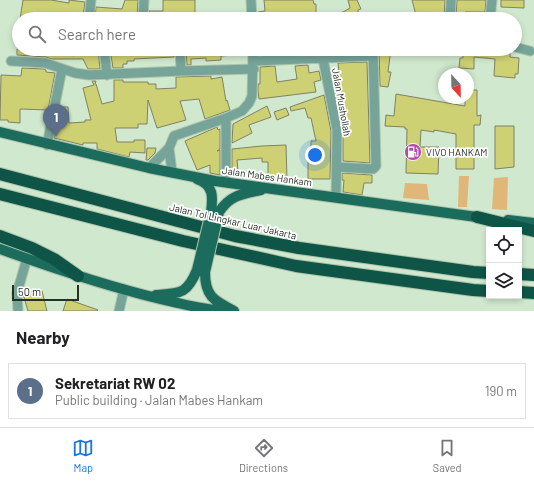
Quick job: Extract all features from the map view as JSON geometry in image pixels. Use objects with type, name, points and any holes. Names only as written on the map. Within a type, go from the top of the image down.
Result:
[{"type":"highway","name":"Jalan Tol Lingkar Luar Jakarta","points":[[0,174],[235,236],[299,248],[486,273]]},
{"type":"highway","points":[[0,194],[183,241],[296,266],[473,290],[486,290]]},
{"type":"highway","points":[[477,217],[534,231]]},
{"type":"highway","points":[[0,236],[32,248],[54,259],[78,276]]},
{"type":"highway","points":[[522,274],[534,275]]},
{"type":"highway","points":[[522,292],[534,293]]},
{"type":"main road","name":"Jalan Mabes Hankam","points":[[0,132],[149,168],[226,182],[477,217],[534,223]]},
{"type":"main road","points":[[148,296],[180,292],[187,289],[201,271],[215,212],[213,199],[211,190],[204,182],[186,175]]},
{"type":"main road","points":[[215,212],[225,202],[240,195],[267,188]]},
{"type":"main road","points":[[0,249],[78,276],[148,296],[178,307],[223,311]]},
{"type":"main road","points":[[201,271],[206,289],[210,294],[219,303],[234,311]]},
{"type":"street","points":[[90,12],[91,0]]},
{"type":"street","points":[[143,12],[144,0]]},
{"type":"street","points":[[251,0],[252,12]]},
{"type":"street","points":[[450,12],[451,0]]},
{"type":"street","points":[[491,12],[492,0]]},
{"type":"street","points":[[522,49],[530,51]]},
{"type":"street","points":[[105,56],[107,75]]},
{"type":"street","points":[[180,56],[181,71]]},
{"type":"street","points":[[172,172],[169,148],[171,139],[177,134],[226,118],[242,111],[249,103],[252,96],[253,56]]},
{"type":"street","points":[[11,61],[45,64],[82,74],[107,75],[181,71],[343,56]]},
{"type":"street","points":[[337,167],[373,169],[376,166],[373,56]]},
{"type":"street","name":"Jalan Mushollah","points":[[323,58],[337,130],[336,197]]},
{"type":"street","points":[[47,144],[62,69]]},
{"type":"street","points":[[226,118],[226,182]]},
{"type":"street","points":[[149,168],[169,148]]},
{"type":"street","points":[[18,311],[17,293],[27,258]]},
{"type":"street","points":[[119,311],[124,289]]},
{"type":"shaded area","points":[[459,176],[469,176],[467,207],[458,207]]},
{"type":"shaded area","points":[[508,177],[507,210],[492,209],[494,178]]},
{"type":"shaded area","points":[[405,183],[427,184],[429,200],[403,198]]},
{"type":"building","points":[[23,0],[51,0],[69,3],[69,0],[85,2],[84,12],[21,12]]},
{"type":"building","points":[[125,0],[138,0],[137,12],[96,12],[96,7],[122,9]]},
{"type":"building","points":[[163,0],[195,0],[195,12],[149,12],[163,11]]},
{"type":"building","points":[[264,0],[313,0],[314,4],[316,4],[316,12],[258,12],[265,11]]},
{"type":"building","points":[[348,0],[357,0],[361,9],[358,10],[358,12],[343,12],[350,8]]},
{"type":"building","points":[[412,0],[445,0],[444,12],[415,12]]},
{"type":"building","points":[[457,0],[486,0],[485,12],[456,12]]},
{"type":"building","points":[[501,0],[524,0],[524,8],[501,7]]},
{"type":"building","points":[[32,56],[99,56],[100,69],[88,69],[83,59],[51,59],[46,57]]},
{"type":"building","points":[[111,56],[174,56],[134,59],[134,61],[127,61],[127,64],[123,64],[123,68],[113,68]]},
{"type":"building","points":[[186,56],[221,56],[221,60],[206,61],[206,58],[191,59],[191,65],[187,65]]},
{"type":"building","points":[[379,56],[390,56],[388,72],[391,72],[388,87],[380,86]]},
{"type":"building","points":[[463,56],[510,56],[519,58],[518,74],[515,74],[515,78],[494,76],[495,59],[474,57],[474,68],[459,68],[460,58],[463,58]]},
{"type":"building","points":[[367,62],[370,163],[343,161],[343,129],[337,98],[342,97],[338,63]]},
{"type":"building","points":[[308,65],[309,73],[319,71],[321,80],[314,82],[316,92],[259,99],[258,84],[260,84],[260,67],[275,66],[277,82],[297,79],[295,66]]},
{"type":"building","points":[[22,68],[44,69],[46,72],[55,73],[48,110],[20,109],[20,123],[0,120],[1,75],[21,76]]},
{"type":"building","points":[[211,76],[211,79],[222,77],[226,101],[227,100],[230,110],[205,119],[199,99],[180,101],[186,120],[157,128],[148,100],[147,124],[138,124],[138,128],[115,128],[117,142],[134,142],[134,140],[145,140],[145,153],[130,152],[129,157],[97,149],[97,143],[83,143],[83,145],[54,138],[61,107],[68,107],[69,123],[91,120],[83,88],[94,85],[92,81],[96,81],[95,84],[102,104],[114,101],[114,80],[123,80],[123,82],[148,82],[148,84],[156,84],[156,89],[176,88],[176,77]]},
{"type":"building","points":[[474,90],[477,90],[477,116],[481,115],[480,125],[474,125],[474,169],[456,169],[456,134],[434,130],[434,132],[421,130],[420,147],[439,147],[438,174],[406,173],[407,129],[405,129],[405,127],[385,126],[386,115],[394,116],[396,94],[438,101],[438,104],[465,106],[465,104],[474,104]]},
{"type":"building","points":[[324,95],[331,131],[330,179],[308,179],[308,161],[311,161],[311,141],[316,141],[311,118],[308,118],[305,108],[291,111],[290,107]]},
{"type":"building","points":[[267,106],[271,117],[249,125],[252,133],[232,143],[233,124]]},
{"type":"building","points":[[286,108],[289,115],[277,120],[274,112]]},
{"type":"building","points":[[495,126],[514,126],[514,167],[495,169]]},
{"type":"building","points":[[217,127],[218,130],[220,129],[220,149],[217,151],[220,150],[220,175],[210,173],[210,165],[197,170],[185,141]]},
{"type":"building","points":[[286,145],[287,180],[268,179],[268,162],[262,162],[262,158],[237,160],[238,170],[232,171],[232,149]]},
{"type":"building","points":[[147,148],[156,148],[155,153],[148,160],[146,160]]},
{"type":"building","points":[[342,173],[372,175],[372,183],[364,183],[362,195],[343,192],[344,180],[342,180]]},
{"type":"building","points":[[35,291],[36,293],[42,291],[47,311],[28,311],[23,294]]},
{"type":"building","points":[[67,299],[98,310],[63,311]]},
{"type":"place","name":"Sekretariat RW 02","points":[[56,137]]},
{"type":"place","name":"VIVO HANKAM","points":[[413,152]]}]
